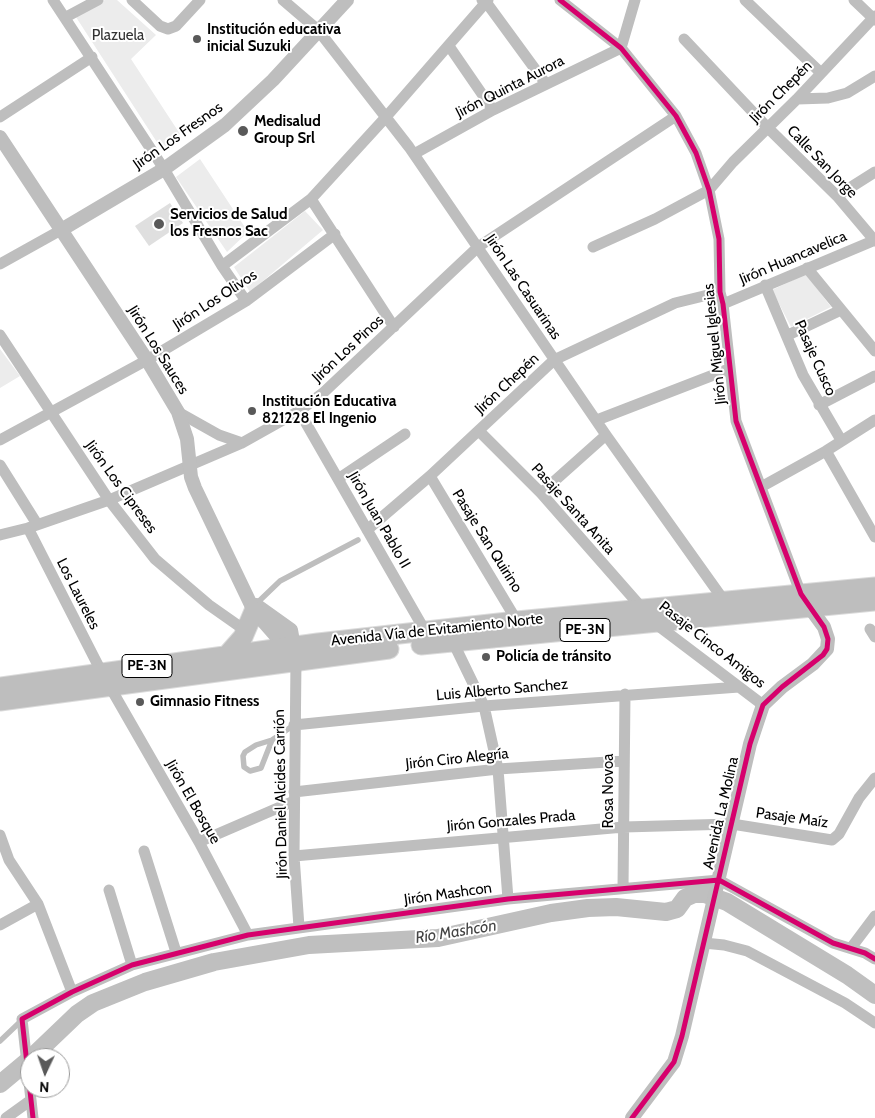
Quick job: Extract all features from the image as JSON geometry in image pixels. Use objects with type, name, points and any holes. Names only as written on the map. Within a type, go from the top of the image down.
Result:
[{"type":"highway","name":"Avenida Vía de Evitamiento Norte","points":[[430,638],[453,642],[656,624],[805,601],[875,587]]},
{"type":"highway","name":"Avenida Vía de Evitamiento Norte","points":[[0,687],[106,679],[430,638],[517,621],[725,602],[875,601]]},
{"type":"highway","points":[[228,654],[246,631],[252,605]]},
{"type":"highway","name":"Avenida Vía de Evitamiento Norte","points":[[158,672],[228,654],[295,654]]},
{"type":"highway","name":"Avenida Vía de Evitamiento Norte","points":[[0,701],[106,679]]},
{"type":"street","points":[[53,0],[92,56],[246,302]]},
{"type":"street","points":[[66,17],[98,0]]},
{"type":"street","points":[[132,0],[160,26],[168,29],[176,26],[200,0]]},
{"type":"street","name":"Jirón Las Casuarinas","points":[[283,0],[318,30],[414,154],[606,435],[725,602]]},
{"type":"street","name":"Jirón Los Fresnos","points":[[0,264],[164,169],[225,125],[273,80],[347,0]]},
{"type":"street","name":"Jirón Miguel Iglesias","points":[[560,0],[621,48],[676,116],[696,153],[709,190],[719,239],[720,292],[724,304],[729,370],[736,421],[805,601]]},
{"type":"street","points":[[621,48],[635,0]]},
{"type":"street","points":[[745,0],[821,73]]},
{"type":"street","points":[[854,0],[874,18]]},
{"type":"street","points":[[222,266],[311,199],[449,46],[485,1],[546,84]]},
{"type":"street","name":"Jirón Chepén","points":[[593,247],[709,190],[767,127],[797,99],[874,18]]},
{"type":"street","name":"Calle San Jorge","points":[[684,39],[767,127],[837,196],[875,240]]},
{"type":"street","points":[[449,46],[494,110]]},
{"type":"street","name":"Jirón Quinta Aurora","points":[[414,154],[494,110],[621,48]]},
{"type":"street","points":[[0,117],[92,56]]},
{"type":"street","points":[[797,99],[828,98],[847,93],[875,76]]},
{"type":"street","name":"Jirón Los Pinos","points":[[0,535],[33,526],[109,500],[242,443],[299,411],[323,393],[478,247],[676,116]]},
{"type":"street","name":"Jirón Los Sauces","points":[[0,137],[147,360],[178,412],[187,439],[189,465],[196,488],[252,605],[290,630],[295,654]]},
{"type":"street","points":[[837,196],[875,172]]},
{"type":"street","points":[[311,199],[394,327]]},
{"type":"street","name":"Jirón Los Olivos","points":[[0,440],[147,360],[246,302],[335,234]]},
{"type":"street","name":"Jirón Huancavelica","points":[[724,304],[875,240]]},
{"type":"street","points":[[807,268],[875,352]]},
{"type":"street","name":"Pasaje Cusco","points":[[765,286],[788,335],[803,375],[841,440]]},
{"type":"street","name":"Jirón Chepén","points":[[367,530],[430,476],[554,360],[676,303],[720,292]]},
{"type":"street","points":[[788,335],[841,310]]},
{"type":"street","name":"Jirón Los Cipreses","points":[[0,335],[109,500],[155,559],[210,605],[246,631]]},
{"type":"street","points":[[597,420],[729,370]]},
{"type":"street","points":[[819,405],[875,376]]},
{"type":"street","name":"Jirón Juan Pablo II","points":[[299,411],[430,638]]},
{"type":"street","points":[[178,412],[219,435],[242,443]]},
{"type":"street","points":[[761,487],[826,451],[875,420]]},
{"type":"street","name":"Pasaje Santa Anita","points":[[479,431],[540,493],[642,609]]},
{"type":"street","points":[[338,479],[405,434]]},
{"type":"street","points":[[540,493],[606,435]]},
{"type":"street","points":[[826,451],[875,537]]},
{"type":"street","name":"Los Laureles","points":[[0,465],[33,526],[106,679]]},
{"type":"street","name":"Pasaje San Quirino","points":[[430,476],[517,621]]},
{"type":"street","name":"Avenida La Molina","points":[[632,1118],[674,1062],[719,885],[750,744],[763,705],[782,687],[813,664],[827,649],[828,639],[824,627],[805,601]]},
{"type":"street","name":"Pasaje Cinco Amigos","points":[[642,609],[656,624],[763,705]]},
{"type":"street","points":[[453,642],[484,706],[498,769],[508,899]]},
{"type":"street","name":"Jirón Daniel Alcides Carrión","points":[[295,654],[294,856],[300,927]]},
{"type":"street","name":"Jirón El Bosque","points":[[106,679],[199,842],[248,935]]},
{"type":"street","name":"Luis Alberto Sanchez","points":[[294,725],[484,706],[739,687]]},
{"type":"street","name":"Rosa Novoa","points":[[623,888],[626,694]]},
{"type":"street","name":"Jirón Ciro Alegría","points":[[199,842],[294,797],[498,769],[624,761]]},
{"type":"street","name":"Pasaje Maíz","points":[[732,824],[832,840],[839,834],[859,798],[875,778]]},
{"type":"street","name":"Jirón Gonzales Prada","points":[[294,856],[624,827],[732,824]]},
{"type":"street","points":[[0,836],[5,862],[38,904],[72,992]]},
{"type":"street","points":[[144,851],[176,952]]},
{"type":"street","points":[[719,885],[832,943],[851,948],[875,959]]},
{"type":"street","name":"Jirón Mashcon","points":[[22,1019],[72,992],[132,965],[176,952],[248,935],[508,899],[623,888],[719,885]]},
{"type":"street","points":[[109,890],[132,965]]},
{"type":"street","points":[[0,925],[38,904]]},
{"type":"street","points":[[851,948],[875,916]]},
{"type":"street","points":[[706,939],[748,951],[845,1004],[875,1023]]},
{"type":"street","points":[[22,1019],[26,1048]]},
{"type":"street","points":[[6,1118],[31,1100],[33,1118]]},
{"type":"lane","points":[[252,605],[280,581],[358,540]]},
{"type":"lane","name":"Luis Alberto Sanchez","points":[[272,740],[261,768],[250,771],[244,767],[242,762],[245,752],[256,745],[272,740],[294,725]]},
{"type":"lane","name":"Jirón Mashcon","points":[[0,1041],[22,1019]]},
{"type":"green space","name":"Plazuela","points":[[105,0],[117,0],[156,35],[131,59],[180,134],[162,150],[74,14]]},
{"type":"green space","points":[[200,159],[248,232],[227,252],[176,177]]},
{"type":"green space","points":[[305,211],[323,230],[250,292],[234,267]]},
{"type":"green space","points":[[806,274],[831,307],[791,327],[772,290]]},
{"type":"green space","points":[[0,349],[20,376],[0,388]]},
{"type":"building","name":"Servicios de Salud los Fresnos Sac","points":[[170,203],[183,223],[149,246],[135,226]]},
{"type":"waterway","name":"Río Mashcón","points":[[41,1048],[77,1014],[93,1003],[145,982],[214,962],[309,945],[438,938],[551,913],[588,908],[616,907],[666,912],[677,909],[685,898],[694,894],[705,894],[727,902],[847,975],[875,995]]},
{"type":"waterway","name":"Río Mashcón","points":[[0,1084],[20,1067]]},
{"type":"cycle path","points":[[560,0],[621,48],[676,116],[696,153],[709,190],[719,239],[720,292],[723,304],[736,421],[801,594],[824,627],[828,639],[827,649],[823,655],[782,687],[763,705],[750,744],[682,1036],[674,1062],[632,1118]]},
{"type":"cycle path","points":[[33,1118],[22,1019],[72,992],[132,965],[248,935],[508,899],[719,880],[833,943],[865,953],[875,959]]},
{"type":"place","name":"Institución educativa inicial Suzuki","points":[[197,39]]},
{"type":"place","name":"Medisalud Group Srl","points":[[243,131]]},
{"type":"place","name":"Servicios de Salud los Fresnos Sac","points":[[159,224]]},
{"type":"place","name":"Institución Educativa 821228 El Ingenio","points":[[252,411]]},
{"type":"place","name":"Policía de tránsito","points":[[486,657]]},
{"type":"place","name":"Gimnasio Fitness","points":[[140,702]]}]
